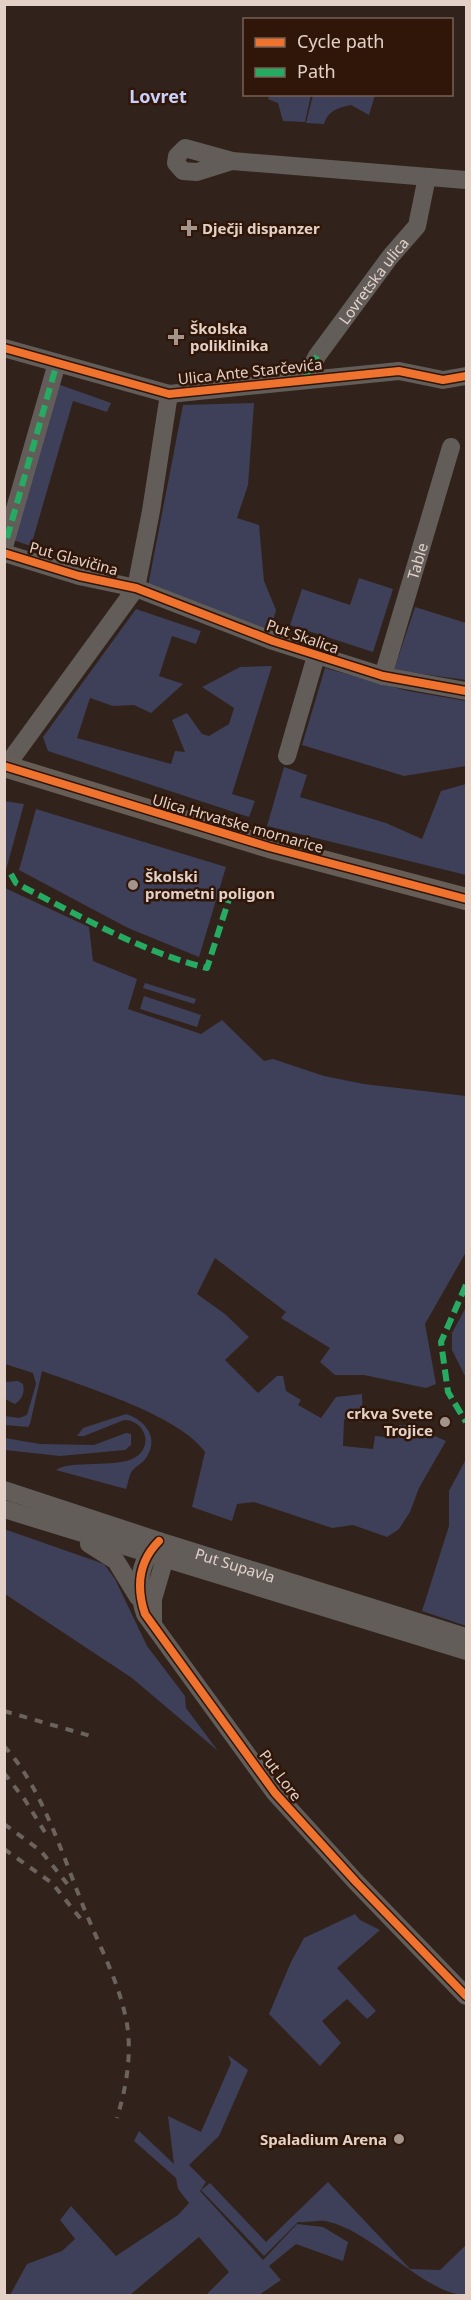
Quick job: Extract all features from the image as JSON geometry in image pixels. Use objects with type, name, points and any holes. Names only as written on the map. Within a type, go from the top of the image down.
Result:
[{"type":"main road","name":"Ulica Hrvatske mornarice","points":[[5,767],[258,844],[466,899]]},
{"type":"street","points":[[232,161],[466,180]]},
{"type":"street","name":"Lovretska ulica","points":[[304,379],[317,356],[390,257],[417,226],[427,177]]},
{"type":"street","name":"Ulica Ante Starčevića","points":[[4,348],[169,393],[399,371],[443,380],[466,376]]},
{"type":"street","name":"Put Glavičina","points":[[57,363],[5,546],[79,576],[136,588]]},
{"type":"street","name":"Ulica Ante Starčevića","points":[[5,767],[136,588],[151,511],[169,393]]},
{"type":"street","name":"Table","points":[[383,676],[451,447]]},
{"type":"street","name":"Put Skalica","points":[[136,588],[316,656],[383,676],[466,691]]},
{"type":"street","points":[[287,756],[316,656]]},
{"type":"street","name":"Put Supavla","points":[[4,1490],[157,1551],[466,1651]]},
{"type":"street","name":"Put Supavla","points":[[4,1509],[62,1527],[466,1636]]},
{"type":"street","name":"Put Lore","points":[[62,1527],[116,1561],[153,1627],[289,1810],[466,1996]]},
{"type":"street","points":[[140,1601],[140,1578],[157,1551]]},
{"type":"street","points":[[153,1627],[157,1551]]},
{"type":"shaded area","points":[[270,96],[311,96],[305,122],[283,121],[278,103],[268,99]]},
{"type":"shaded area","points":[[313,96],[375,96],[369,115],[351,105],[334,110],[324,124],[306,123]]},
{"type":"shaded area","points":[[52,382],[111,403],[107,412],[73,401],[31,546],[7,538]]},
{"type":"shaded area","points":[[254,403],[248,485],[237,518],[259,525],[264,581],[276,610],[270,632],[148,586],[183,405]]},
{"type":"shaded area","points":[[359,578],[393,589],[373,652],[290,625],[302,589],[350,605]]},
{"type":"shaded area","points":[[415,607],[466,623],[466,680],[394,670]]},
{"type":"shaded area","points":[[136,609],[201,631],[196,644],[172,636],[159,676],[183,684],[151,713],[134,705],[113,706],[90,698],[77,738],[171,764],[175,751],[185,752],[172,720],[187,713],[202,734],[209,736],[229,724],[234,708],[202,687],[240,667],[272,666],[232,794],[255,801],[249,817],[48,751],[43,737]]},
{"type":"shaded area","points":[[325,668],[408,691],[466,701],[466,766],[404,776],[302,745]]},
{"type":"shaded area","points":[[284,767],[307,775],[300,797],[386,823],[422,839],[441,791],[466,784],[466,875],[267,826]]},
{"type":"shaded area","points":[[4,801],[24,804],[6,870],[4,870]]},
{"type":"shaded area","name":"Školski prometni poligon","points":[[36,809],[226,867],[199,957],[128,928],[19,870]]},
{"type":"shaded area","points":[[5,888],[89,927],[93,961],[137,979],[128,1009],[201,1034],[222,1020],[264,1061],[273,1059],[324,1076],[364,1084],[466,1096],[466,1252],[425,1324],[436,1384],[426,1388],[364,1375],[335,1375],[320,1362],[330,1348],[281,1318],[286,1312],[215,1258],[197,1294],[225,1314],[249,1337],[225,1360],[258,1393],[277,1376],[283,1376],[286,1391],[301,1400],[298,1405],[321,1418],[336,1397],[362,1394],[363,1422],[344,1419],[343,1446],[373,1449],[375,1436],[398,1438],[399,1425],[410,1425],[446,1441],[419,1488],[410,1512],[399,1529],[387,1537],[353,1525],[332,1528],[254,1502],[237,1504],[232,1521],[192,1507],[205,1452],[192,1439],[153,1414],[42,1371],[28,1427],[5,1425],[5,1416],[19,1418],[27,1415],[36,1384],[33,1373],[5,1364]]},
{"type":"shaded area","points":[[145,983],[196,999],[194,1004],[143,988]]},
{"type":"shaded area","points":[[144,996],[201,1015],[197,1027],[140,1009]]},
{"type":"shaded area","points":[[466,1307],[466,1378],[452,1350],[452,1333]]},
{"type":"shaded area","points":[[18,1381],[23,1384],[24,1390],[21,1398],[15,1404],[5,1399],[5,1382]]},
{"type":"shaded area","points":[[126,1414],[144,1425],[151,1437],[151,1444],[146,1458],[131,1473],[126,1489],[56,1470],[71,1465],[116,1463],[134,1458],[144,1448],[145,1435],[142,1429],[132,1421],[124,1420],[84,1436],[77,1436],[83,1428]]},
{"type":"shaded area","points":[[126,1433],[131,1434],[131,1445],[125,1450],[60,1456],[5,1450],[5,1438],[40,1444],[94,1445]]},
{"type":"shaded area","points":[[466,1459],[466,1626],[422,1611],[449,1526],[449,1491]]},
{"type":"shaded area","points":[[4,1529],[104,1564],[115,1579],[147,1646],[185,1696],[186,1708],[218,1751],[132,1678],[5,1594]]},
{"type":"shaded area","points":[[355,1914],[360,1920],[380,1930],[337,1968],[376,2011],[367,2019],[347,1999],[322,2021],[341,2043],[320,2066],[269,2014],[304,1938]]},
{"type":"shaded area","points":[[228,2055],[248,2070],[219,2136],[189,2165],[206,2182],[200,2191],[263,2260],[297,2224],[323,2227],[348,2242],[343,2261],[296,2244],[269,2266],[281,2280],[259,2295],[206,2295],[229,2272],[199,2237],[130,2295],[10,2295],[27,2264],[62,2251],[75,2239],[60,2220],[71,2206],[116,2256],[178,2215],[189,2203],[178,2189],[176,2178],[134,2141],[139,2131],[174,2164],[168,2116],[201,2132],[231,2063]]},
{"type":"shaded area","points":[[328,2182],[410,2269],[440,2270],[466,2245],[466,2295],[451,2293],[435,2285],[418,2275],[364,2238],[346,2228],[325,2221],[298,2222],[264,2256],[201,2190],[210,2183],[266,2242]]},
{"type":"railway","points":[[4,1711],[94,1737]]},
{"type":"railway","points":[[4,1746],[18,1763],[41,1803],[120,1995],[127,2024],[129,2048],[125,2084],[117,2118]]},
{"type":"railway","points":[[4,1773],[25,1800],[46,1834]]},
{"type":"railway","points":[[4,1824],[41,1851],[69,1886]]},
{"type":"railway","points":[[4,1849],[52,1883],[84,1923]]},
{"type":"marked path","points":[[305,379],[317,356]]},
{"type":"marked path","points":[[7,538],[57,363]]},
{"type":"marked path","points":[[11,874],[16,883],[136,944],[207,968],[230,896]]},
{"type":"marked path","points":[[466,1285],[441,1342],[448,1392],[466,1422]]},
{"type":"cycle path","points":[[4,348],[169,394],[399,371],[443,380],[466,376]]},
{"type":"cycle path","points":[[4,553],[79,576],[136,588],[273,641],[383,676],[466,691]]},
{"type":"cycle path","points":[[4,766],[269,847],[466,899]]},
{"type":"cycle path","points":[[159,1541],[147,1557],[141,1575],[140,1594],[145,1614],[275,1793],[356,1882],[466,1996]]},
{"type":"place","name":"Dječji dispanzer","points":[[189,228]]},
{"type":"place","name":"Školska poliklinika","points":[[176,337]]},
{"type":"place","name":"Školski prometni poligon","points":[[133,885]]},
{"type":"place","name":"crkva Svete Trojice","points":[[445,1422]]},
{"type":"place","name":"Spaladium Arena","points":[[399,2139]]},
{"type":"district","name":"Lovret","points":[[158,96]]}]
